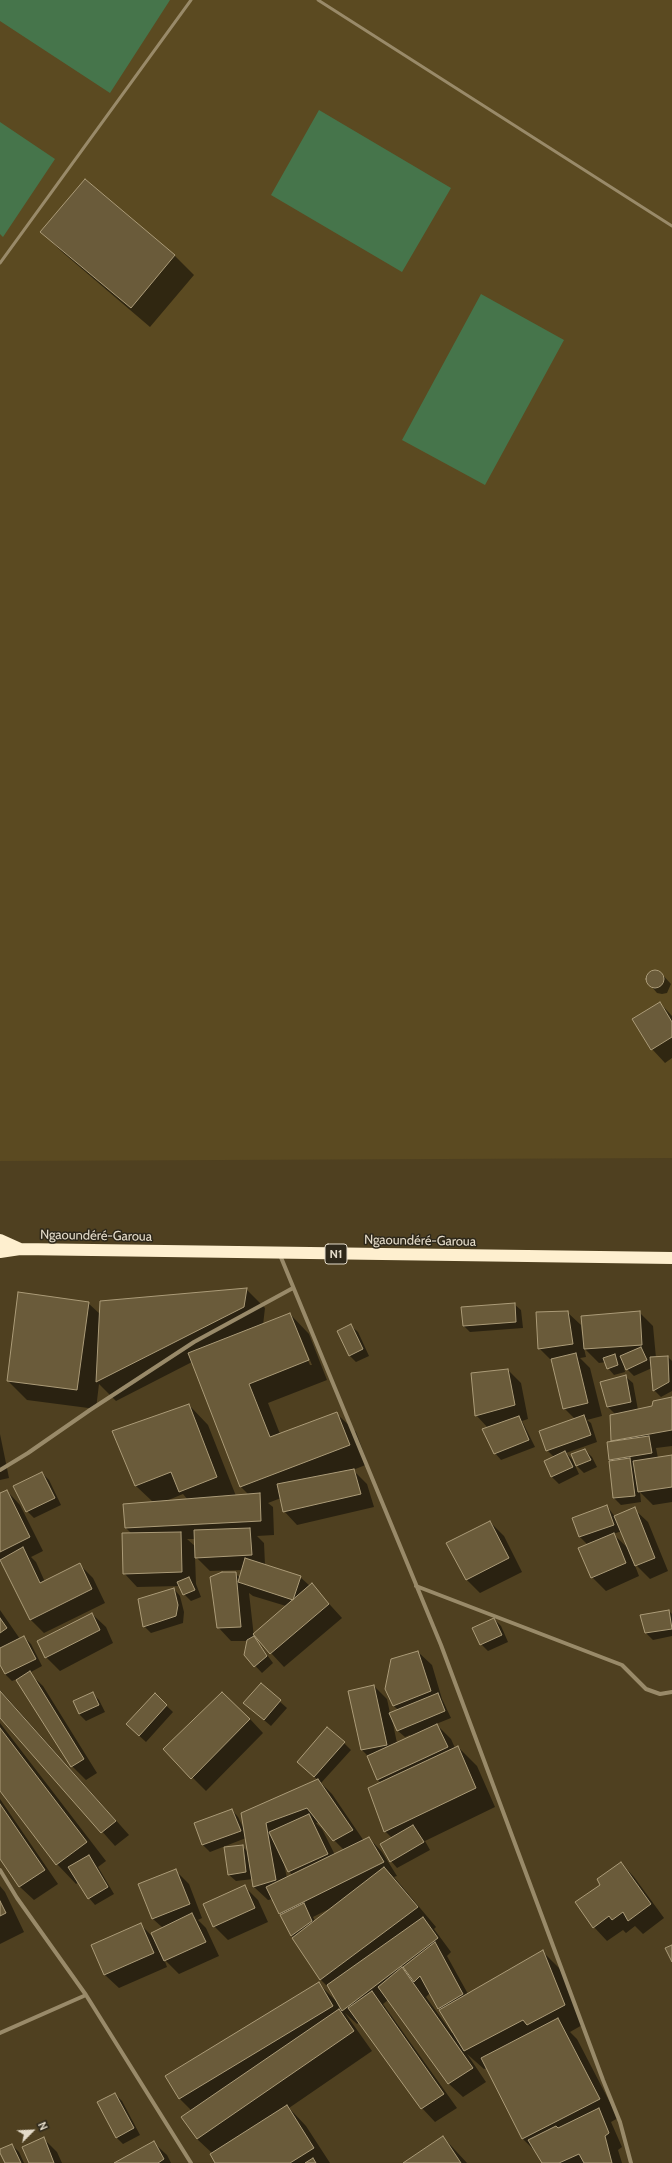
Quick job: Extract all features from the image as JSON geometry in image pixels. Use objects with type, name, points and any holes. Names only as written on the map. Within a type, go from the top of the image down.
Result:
[{"type":"highway","points":[[0,1240],[20,1249]]},
{"type":"highway","points":[[0,1258],[20,1249]]},
{"type":"highway","name":"Ngaoundéré-Garoua","points":[[0,1252],[20,1249],[672,1258]]},
{"type":"street","points":[[279,1253],[441,1646],[620,2122],[631,2163]]},
{"type":"street","points":[[0,1470],[28,1453],[90,1410],[194,1342],[293,1288]]},
{"type":"street","points":[[416,1586],[622,1665],[646,1689],[660,1694],[672,1692]]},
{"type":"street","points":[[0,1870],[86,1995],[191,2163]]},
{"type":"street","points":[[0,2033],[86,1995]]},
{"type":"lane","points":[[0,263],[191,0]]},
{"type":"lane","points":[[318,0],[672,226]]},
{"type":"shaded area","points":[[0,0],[672,0],[672,1158],[0,1161]]},
{"type":"green space","points":[[0,0],[170,0],[110,93],[0,21]]},
{"type":"green space","points":[[319,110],[451,188],[402,272],[271,195]]},
{"type":"green space","points":[[0,122],[55,159],[3,237],[0,234]]},
{"type":"green space","points":[[481,294],[564,340],[485,485],[402,440]]},
{"type":"building","points":[[85,179],[175,255],[131,308],[40,232]]},
{"type":"building","points":[[651,970],[659,970],[664,975],[662,986],[659,988],[651,988],[646,983],[646,975]]},
{"type":"building","points":[[660,1002],[672,1022],[672,1037],[651,1050],[632,1019]]},
{"type":"building","points":[[247,1288],[244,1307],[96,1382],[100,1301]]},
{"type":"building","points":[[18,1292],[89,1302],[77,1390],[7,1381]]},
{"type":"building","points":[[515,1303],[516,1322],[463,1326],[461,1307]]},
{"type":"building","points":[[568,1311],[573,1344],[538,1349],[536,1312]]},
{"type":"building","points":[[640,1311],[642,1345],[584,1349],[581,1316]]},
{"type":"building","points":[[290,1313],[309,1360],[249,1384],[270,1437],[337,1412],[350,1445],[240,1487],[188,1353]]},
{"type":"building","points":[[351,1324],[363,1349],[349,1356],[337,1331]]},
{"type":"building","points":[[641,1347],[647,1360],[626,1370],[620,1356]]},
{"type":"building","points":[[576,1353],[588,1403],[563,1409],[551,1359]]},
{"type":"building","points":[[615,1354],[618,1365],[607,1369],[603,1358]]},
{"type":"building","points":[[668,1356],[669,1382],[653,1391],[650,1357]]},
{"type":"building","points":[[508,1369],[515,1405],[475,1416],[471,1373]]},
{"type":"building","points":[[626,1375],[631,1402],[607,1407],[600,1382]]},
{"type":"building","points":[[672,1397],[672,1430],[611,1441],[610,1415],[652,1406],[653,1401]]},
{"type":"building","points":[[189,1404],[217,1477],[179,1492],[171,1472],[135,1486],[112,1431]]},
{"type":"building","points":[[584,1415],[591,1435],[546,1451],[539,1431]]},
{"type":"building","points":[[519,1416],[529,1440],[494,1454],[482,1429]]},
{"type":"building","points":[[649,1436],[652,1453],[609,1460],[607,1442]]},
{"type":"building","points":[[585,1449],[591,1460],[576,1466],[571,1454]]},
{"type":"building","points":[[565,1451],[573,1467],[551,1477],[544,1461]]},
{"type":"building","points":[[672,1455],[672,1487],[638,1492],[633,1461]]},
{"type":"building","points":[[630,1458],[635,1496],[613,1498],[609,1461]]},
{"type":"building","points":[[354,1469],[361,1494],[283,1512],[277,1484]]},
{"type":"building","points":[[42,1472],[55,1498],[26,1512],[13,1486]]},
{"type":"building","points":[[7,1490],[30,1537],[0,1552],[0,1493]]},
{"type":"building","points":[[260,1493],[261,1521],[125,1528],[123,1504]]},
{"type":"building","points":[[607,1505],[614,1525],[579,1537],[572,1518]]},
{"type":"building","points":[[635,1507],[655,1558],[635,1566],[614,1516]]},
{"type":"building","points":[[490,1521],[509,1558],[466,1580],[446,1543]]},
{"type":"building","points":[[250,1528],[252,1555],[195,1558],[194,1530]]},
{"type":"building","points":[[181,1532],[182,1572],[123,1574],[122,1533]]},
{"type":"building","points":[[614,1533],[626,1563],[591,1578],[578,1548]]},
{"type":"building","points":[[23,1547],[40,1583],[80,1563],[92,1589],[30,1620],[0,1560]]},
{"type":"building","points":[[245,1558],[301,1576],[293,1600],[238,1582]]},
{"type":"building","points":[[222,1572],[236,1572],[241,1627],[217,1628],[210,1577]]},
{"type":"building","points":[[189,1577],[195,1590],[183,1595],[177,1582]]},
{"type":"building","points":[[312,1583],[329,1604],[270,1654],[253,1634]]},
{"type":"building","points":[[174,1588],[178,1605],[176,1616],[143,1627],[138,1599]]},
{"type":"building","points":[[669,1610],[672,1629],[645,1633],[640,1615]]},
{"type":"building","points":[[92,1613],[100,1630],[45,1658],[37,1641]]},
{"type":"building","points":[[0,1618],[7,1628],[0,1633]]},
{"type":"building","points":[[494,1618],[502,1635],[480,1645],[472,1628]]},
{"type":"building","points":[[24,1636],[36,1659],[5,1674],[0,1665],[0,1648]]},
{"type":"building","points":[[254,1636],[267,1656],[254,1667],[244,1655],[247,1640]]},
{"type":"building","points":[[418,1651],[431,1691],[393,1706],[385,1689],[391,1659]]},
{"type":"building","points":[[30,1671],[84,1759],[71,1767],[16,1680]]},
{"type":"building","points":[[261,1683],[281,1700],[264,1720],[243,1703]]},
{"type":"building","points":[[374,1685],[387,1745],[361,1750],[348,1691]]},
{"type":"building","points":[[0,1691],[116,1821],[101,1833],[0,1718]]},
{"type":"building","points":[[93,1692],[99,1705],[79,1714],[73,1701]]},
{"type":"building","points":[[222,1692],[250,1719],[191,1779],[163,1749]]},
{"type":"building","points":[[155,1693],[167,1705],[139,1736],[126,1724]]},
{"type":"building","points":[[438,1693],[445,1711],[397,1731],[389,1713]]},
{"type":"building","points":[[437,1724],[448,1747],[377,1780],[367,1756]]},
{"type":"building","points":[[327,1727],[345,1742],[314,1777],[297,1762]]},
{"type":"building","points":[[0,1728],[87,1842],[56,1865],[0,1791]]},
{"type":"building","points":[[458,1746],[476,1788],[384,1832],[368,1788]]},
{"type":"building","points":[[318,1779],[353,1830],[333,1841],[307,1808],[266,1823],[276,1880],[253,1887],[241,1813]]},
{"type":"building","points":[[0,1804],[45,1870],[19,1887],[0,1859]]},
{"type":"building","points":[[232,1809],[241,1831],[202,1845],[194,1823]]},
{"type":"building","points":[[309,1814],[328,1854],[288,1872],[269,1832]]},
{"type":"building","points":[[413,1825],[424,1842],[390,1862],[380,1844]]},
{"type":"building","points":[[369,1837],[384,1862],[279,1914],[266,1887]]},
{"type":"building","points":[[243,1845],[246,1872],[228,1875],[224,1847]]},
{"type":"building","points":[[89,1855],[108,1887],[88,1899],[68,1867]]},
{"type":"building","points":[[621,1862],[651,1904],[628,1921],[623,1912],[612,1920],[609,1916],[593,1928],[575,1902],[600,1885],[597,1879]]},
{"type":"building","points":[[384,1867],[418,1907],[320,1980],[292,1938]]},
{"type":"building","points":[[176,1869],[190,1904],[152,1919],[138,1884]]},
{"type":"building","points":[[245,1885],[255,1908],[213,1927],[203,1904]]},
{"type":"building","points":[[0,1901],[6,1913],[0,1916]]},
{"type":"building","points":[[304,1903],[312,1921],[291,1936],[280,1915]]},
{"type":"building","points":[[192,1913],[206,1942],[164,1961],[151,1933]]},
{"type":"building","points":[[423,1917],[438,1938],[342,2011],[327,1985]]},
{"type":"building","points":[[141,1923],[154,1953],[104,1975],[91,1945]]},
{"type":"building","points":[[435,1942],[463,1994],[438,2009],[420,1976],[414,1982],[403,1967]]},
{"type":"building","points":[[672,1945],[672,1962],[665,1948]]},
{"type":"building","points":[[543,1950],[565,2005],[527,2025],[523,2020],[464,2051],[439,2010]]},
{"type":"building","points":[[402,1967],[473,2068],[448,2084],[378,1987]]},
{"type":"building","points":[[319,1982],[333,2006],[179,2099],[165,2076]]},
{"type":"building","points":[[372,1991],[444,2094],[421,2109],[348,2008]]},
{"type":"building","points":[[339,2009],[354,2031],[197,2139],[181,2117]]},
{"type":"building","points":[[558,2018],[600,2099],[522,2139],[481,2058]]},
{"type":"building","points":[[115,2093],[134,2128],[116,2138],[97,2102]]},
{"type":"building","points":[[287,2105],[314,2148],[290,2163],[215,2163],[210,2154]]},
{"type":"building","points":[[599,2108],[609,2133],[605,2136],[612,2163],[584,2163],[579,2154],[559,2163],[542,2163],[528,2140],[556,2126],[558,2128]]},
{"type":"building","points":[[443,2136],[461,2163],[403,2163]]},
{"type":"building","points":[[44,2137],[54,2163],[29,2163],[22,2147]]},
{"type":"building","points":[[154,2141],[164,2159],[158,2163],[114,2163]]},
{"type":"building","points":[[12,2144],[21,2163],[5,2163],[0,2153],[0,2149]]},
{"type":"building","points":[[313,2158],[316,2163],[305,2163]]}]
